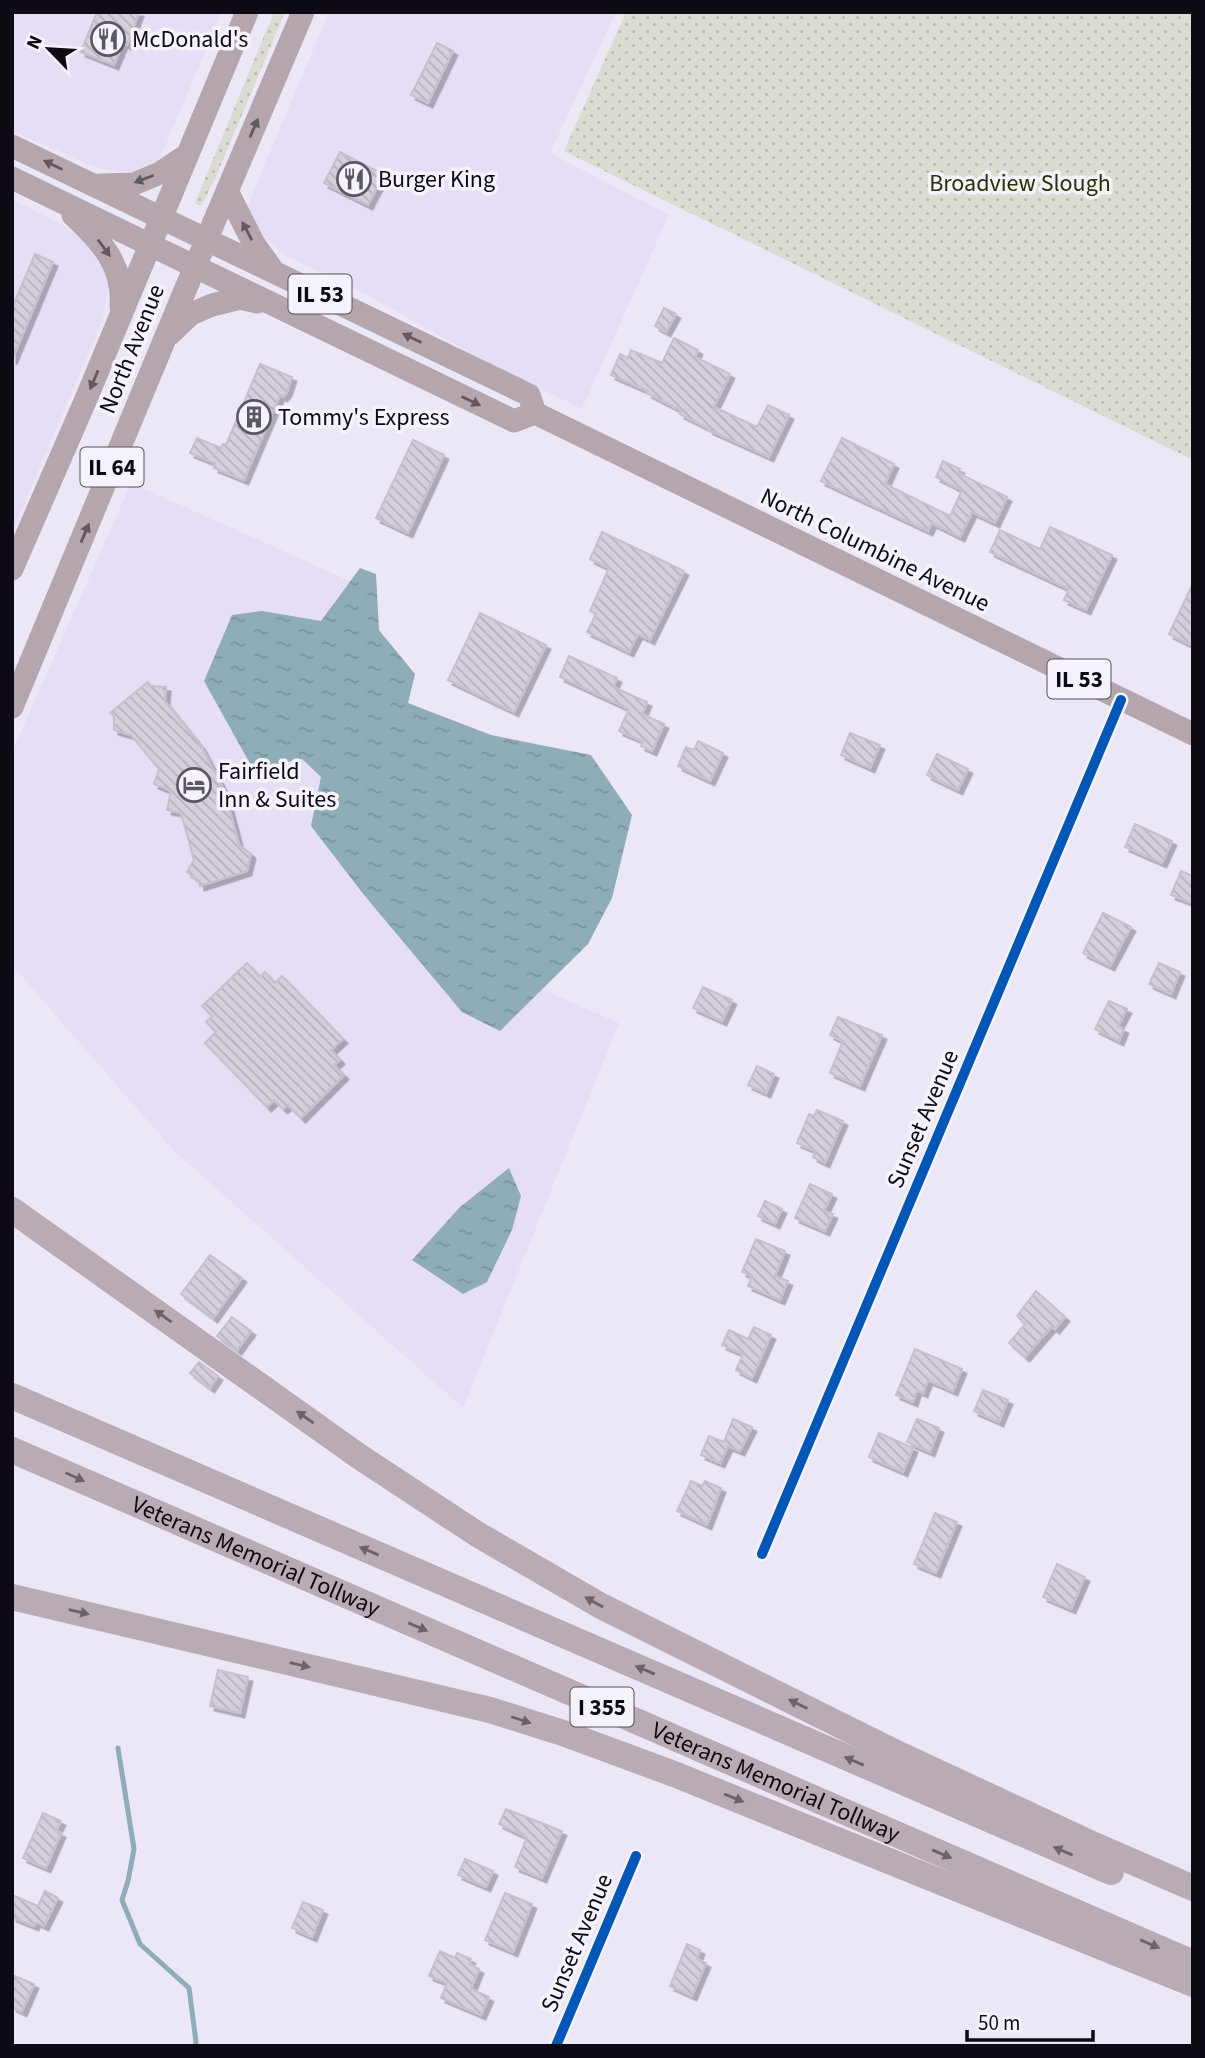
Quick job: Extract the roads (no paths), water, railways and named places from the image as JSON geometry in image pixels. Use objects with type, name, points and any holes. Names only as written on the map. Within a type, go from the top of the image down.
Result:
[{"type":"highway","points":[[12,1210],[360,1457],[477,1534],[601,1606],[890,1749],[1094,1845],[1193,1888]]},
{"type":"highway","points":[[12,1224],[72,1254]]},
{"type":"highway","name":"Veterans Memorial Tollway","points":[[12,1396],[1193,1908]]},
{"type":"highway","name":"Veterans Memorial Tollway","points":[[12,1450],[1193,1963]]},
{"type":"highway","points":[[12,1597],[490,1710],[563,1733],[674,1774],[1193,1984]]},
{"type":"main road","name":"North Avenue","points":[[12,569],[121,317],[247,12]]},
{"type":"main road","name":"North Avenue","points":[[12,707],[303,12]]},
{"type":"main road","name":"IL 53","points":[[12,146],[206,239]]},
{"type":"main road","points":[[94,185],[134,184],[160,173],[187,155]]},
{"type":"main road","name":"IL 53","points":[[12,178],[514,421],[535,413]]},
{"type":"main road","points":[[227,191],[254,244],[272,269]]},
{"type":"main road","points":[[56,200],[89,229],[107,251],[119,274],[121,317]]},
{"type":"main road","name":"North Columbine Avenue","points":[[206,239],[529,395],[535,413],[1193,734]]},
{"type":"main road","points":[[165,339],[191,314],[212,305],[240,298],[275,306]]},
{"type":"street","name":"Sunset Avenue","points":[[762,1554],[1121,700]]},
{"type":"street","name":"Sunset Avenue","points":[[556,2046],[636,1856]]},
{"type":"water","points":[[360,568],[376,574],[379,630],[415,674],[408,703],[491,735],[591,755],[632,815],[612,898],[588,944],[500,1031],[462,1012],[364,895],[311,826],[321,777],[302,759],[253,769],[204,681],[232,615],[262,611],[321,621]]},
{"type":"water","points":[[509,1168],[521,1196],[512,1230],[487,1282],[463,1294],[412,1260],[460,1207]]},
{"type":"waterway","points":[[118,1748],[134,1849],[122,1900],[140,1944],[189,1988],[195,2046]]},
{"type":"place","name":"McDonald's","points":[[108,39]]},
{"type":"place","name":"Burger King","points":[[354,179]]},
{"type":"place","name":"Tommy's Express","points":[[254,417]]},
{"type":"place","name":"Fairfield Inn & Suites","points":[[194,785]]},
{"type":"park label","name":"Broadview Slough","points":[[1020,183]]}]
